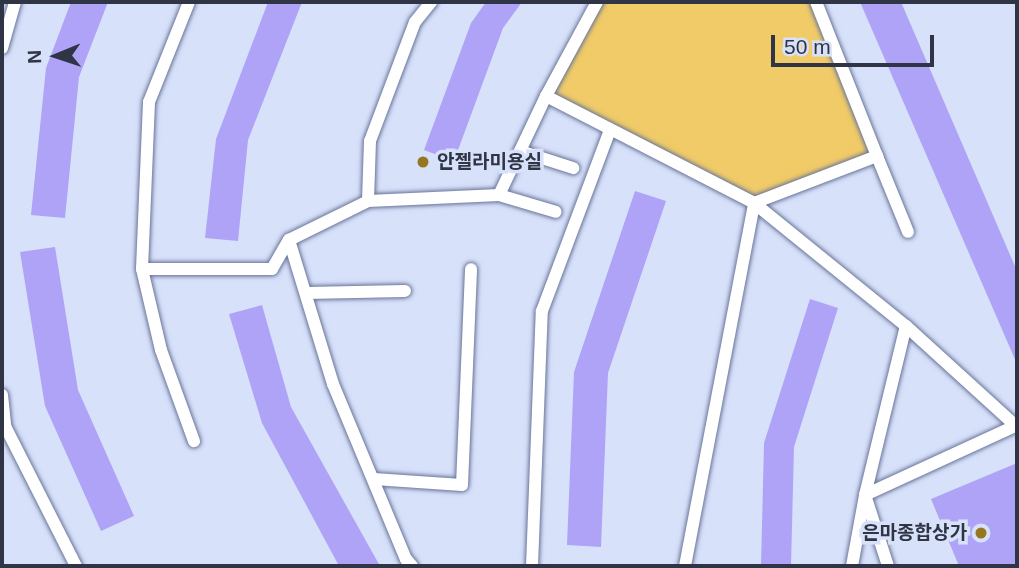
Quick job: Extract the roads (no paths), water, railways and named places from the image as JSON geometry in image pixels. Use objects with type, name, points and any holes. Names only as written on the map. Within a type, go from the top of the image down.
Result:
[{"type":"lane","points":[[2,7],[14,2]]},
{"type":"lane","points":[[2,45],[14,2]]},
{"type":"lane","points":[[189,2],[149,102],[142,269],[161,350],[194,441]]},
{"type":"lane","points":[[368,201],[370,141],[415,22],[431,2]]},
{"type":"lane","points":[[499,195],[546,96],[597,2]]},
{"type":"lane","points":[[816,2],[908,232]]},
{"type":"lane","points":[[546,96],[754,203],[906,326],[1017,426],[865,495]]},
{"type":"lane","points":[[532,566],[542,311],[610,130]]},
{"type":"lane","points":[[520,151],[573,168]]},
{"type":"lane","points":[[754,203],[877,156]]},
{"type":"lane","points":[[142,269],[272,270],[289,240],[368,201],[499,195],[555,212]]},
{"type":"lane","points":[[685,566],[754,203]]},
{"type":"lane","points":[[289,240],[333,384],[406,559],[412,566]]},
{"type":"lane","points":[[374,479],[462,485],[471,268]]},
{"type":"lane","points":[[306,293],[405,291]]},
{"type":"lane","points":[[852,566],[865,495],[906,326]]},
{"type":"lane","points":[[2,395],[5,426],[76,566]]},
{"type":"lane","points":[[865,495],[888,566]]},
{"type":"place","name":"안젤라미용실","points":[[423,162]]},
{"type":"place","name":"은마종합상가","points":[[981,533]]}]
